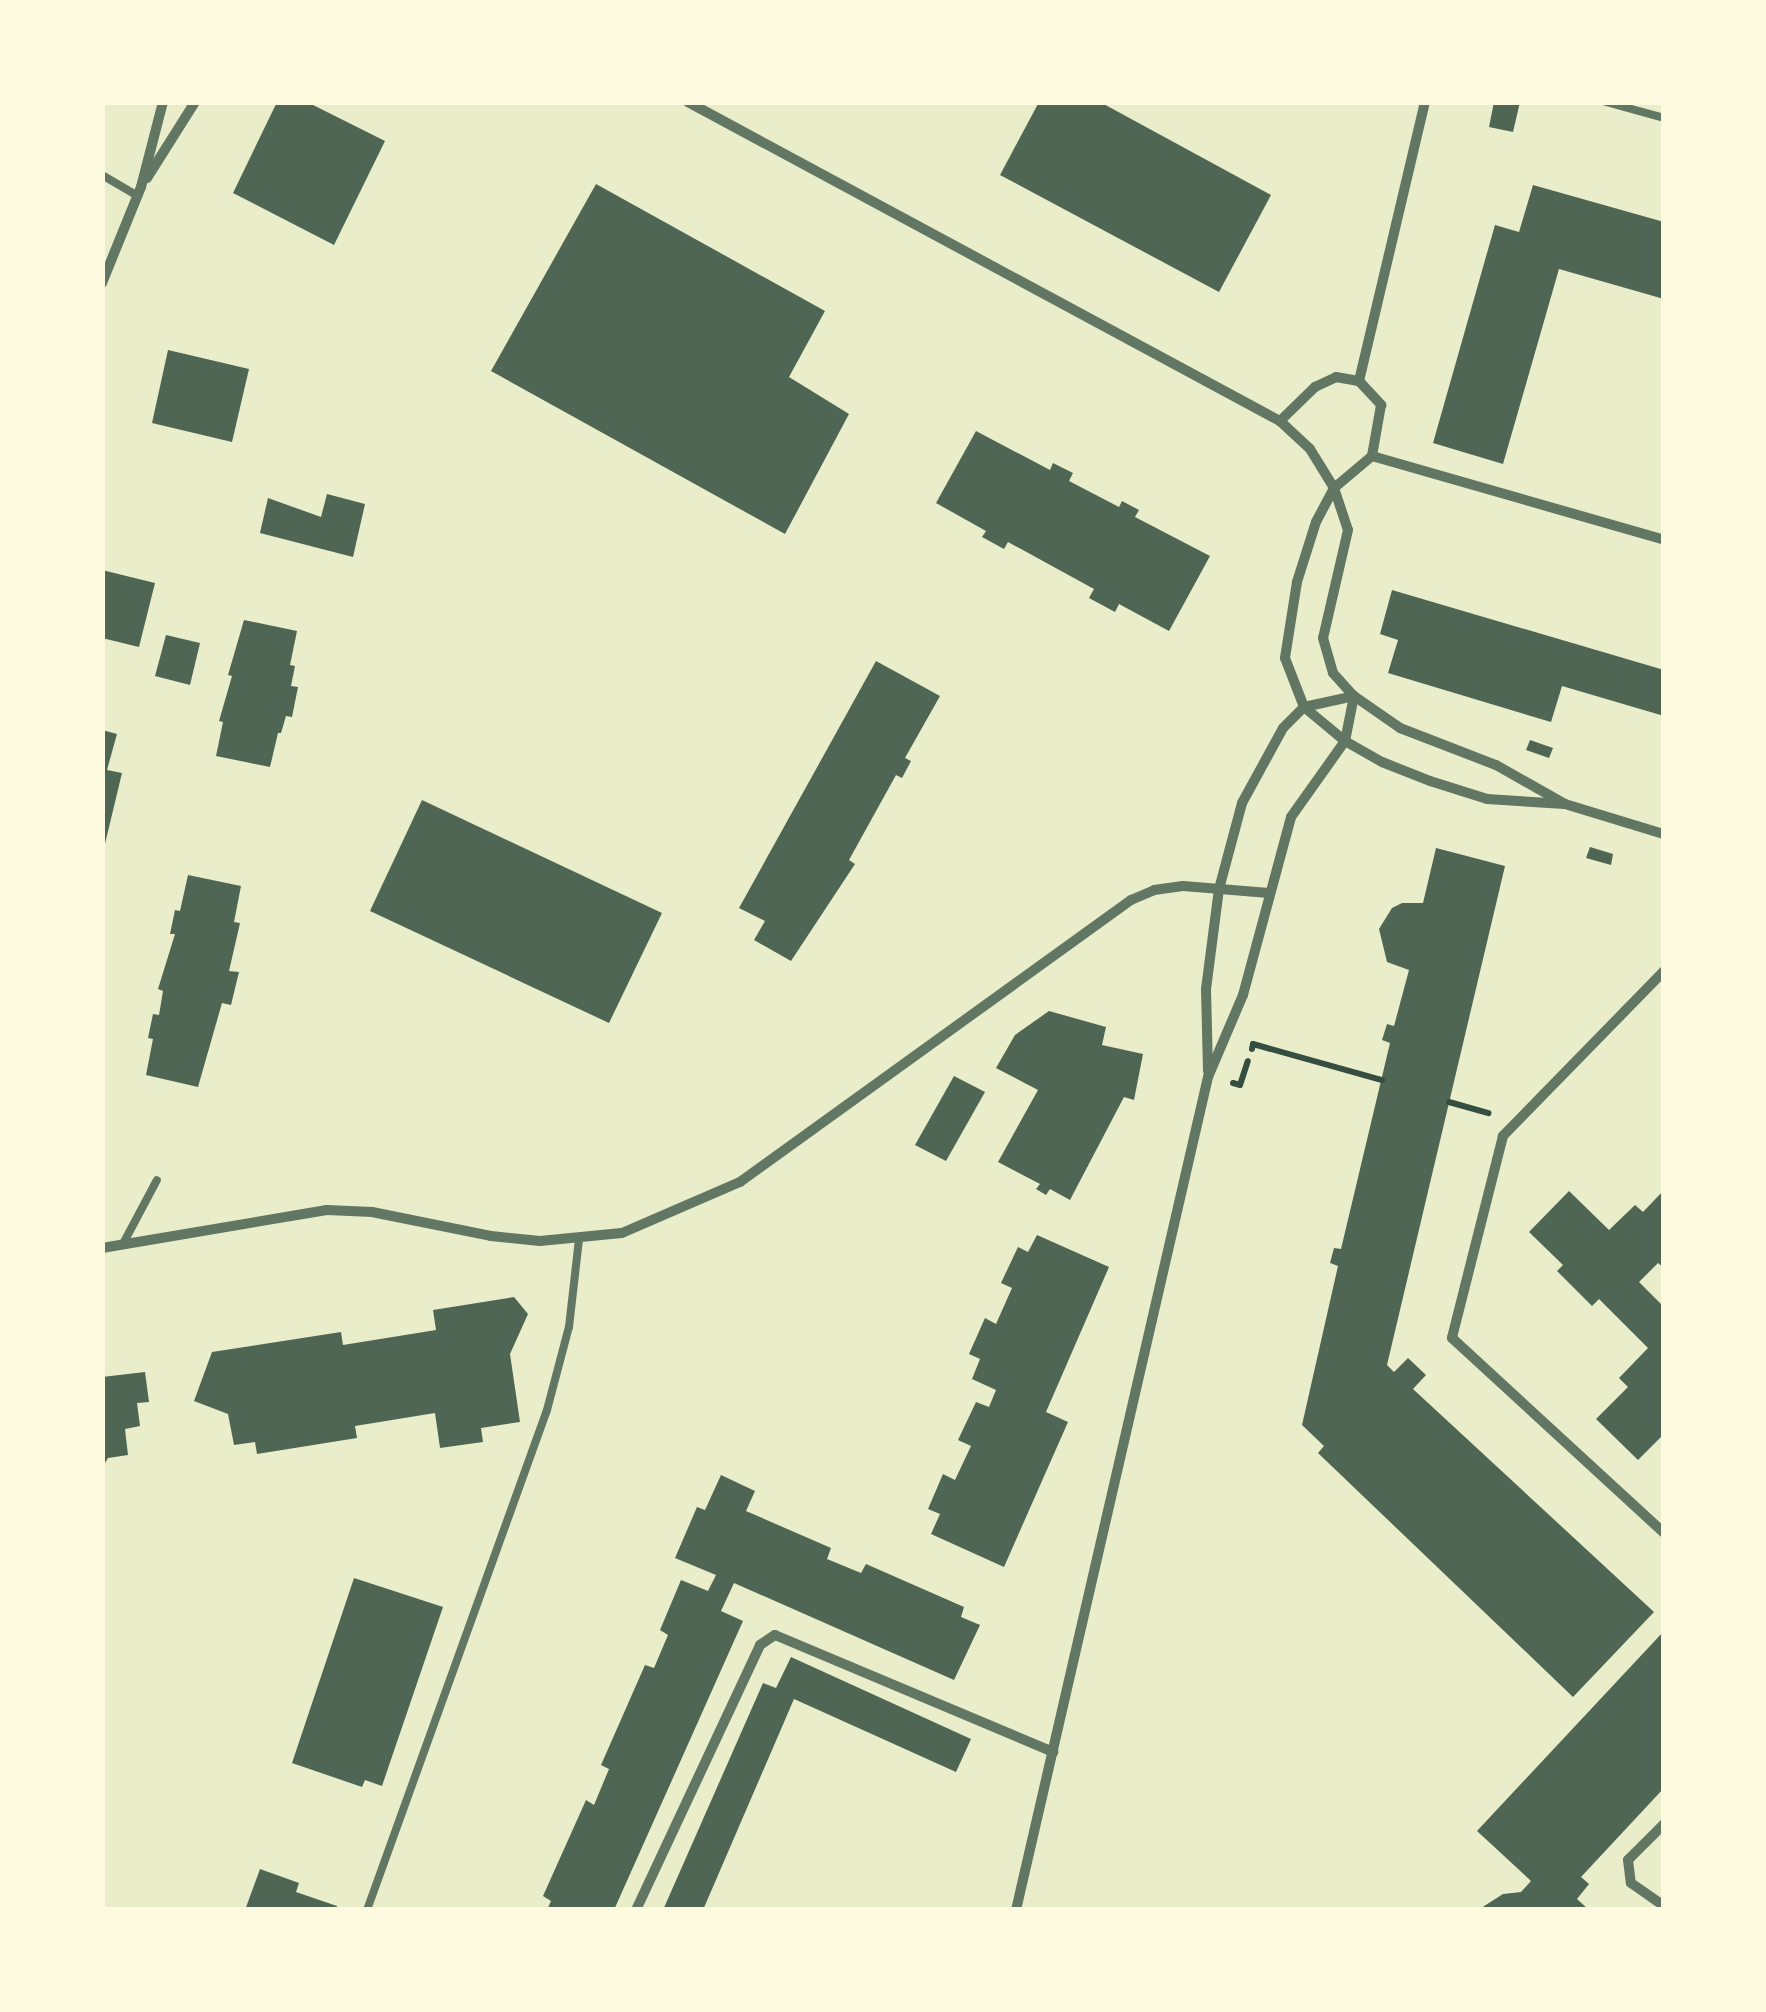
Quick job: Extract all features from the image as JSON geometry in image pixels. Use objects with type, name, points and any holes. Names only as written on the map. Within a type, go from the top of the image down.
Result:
[{"type":"street","points":[[102,283],[139,192],[163,102]]},
{"type":"street","points":[[139,192],[195,102]]},
{"type":"street","points":[[688,102],[1280,422],[1310,449],[1334,488],[1348,530],[1323,638],[1333,673],[1354,696],[1400,728],[1496,765],[1564,804]]},
{"type":"street","points":[[1358,382],[1425,102]]},
{"type":"street","points":[[1280,422],[1314,387],[1336,377],[1358,382],[1380,405],[1372,456],[1334,488],[1316,522],[1297,582],[1285,658],[1304,706],[1345,741],[1382,762],[1487,799],[1564,804],[1664,834]]},
{"type":"street","points":[[1372,456],[1664,540]]},
{"type":"street","points":[[1208,1077],[1206,989],[1219,889],[1242,803],[1283,728],[1304,706],[1354,696]]},
{"type":"street","points":[[1016,1910],[1208,1077],[1243,995],[1291,817],[1345,741],[1354,696]]},
{"type":"street","points":[[102,1248],[327,1210],[372,1212],[491,1236],[579,1239],[622,1233],[740,1182],[1131,900],[1170,888],[1269,893]]},
{"type":"street","points":[[1664,970],[1503,1136],[1452,1338],[1664,1534]]},
{"type":"street","points":[[636,1910],[760,1645],[775,1635],[1053,1752]]},
{"type":"street","points":[[1664,1824],[1628,1860],[1632,1883],[1664,1906]]},
{"type":"lane","points":[[1606,102],[1664,118]]},
{"type":"lane","points":[[102,175],[139,192]]},
{"type":"lane","points":[[124,1242],[158,1180]]},
{"type":"lane","points":[[368,1910],[547,1410],[569,1327],[579,1239]]},
{"type":"path","points":[[1208,1077],[1240,1085],[1253,1044],[1382,1080]]},
{"type":"path","points":[[1449,1102],[1518,1121]]},
{"type":"building","points":[[277,102],[307,102],[385,141],[334,245],[233,193]]},
{"type":"building","points":[[1039,102],[1100,102],[1271,195],[1219,292],[1000,175]]},
{"type":"building","points":[[1494,102],[1520,102],[1513,132],[1489,127]]},
{"type":"building","points":[[596,184],[825,311],[789,377],[849,414],[785,534],[491,371]]},
{"type":"building","points":[[1533,185],[1664,222],[1664,299],[1559,269],[1503,464],[1433,443],[1495,225],[1519,232]]},
{"type":"building","points":[[168,350],[249,369],[232,442],[152,423]]},
{"type":"building","points":[[976,431],[1050,470],[1053,463],[1073,473],[1069,481],[1119,507],[1122,501],[1139,510],[1135,517],[1210,556],[1169,631],[1119,604],[1115,612],[1089,598],[1094,589],[1008,542],[1004,549],[982,537],[986,531],[936,503]]},
{"type":"building","points":[[327,494],[365,504],[353,557],[260,533],[268,498],[321,517]]},
{"type":"building","points":[[102,570],[155,583],[139,647],[102,638]]},
{"type":"building","points":[[1392,590],[1664,670],[1664,716],[1562,686],[1551,722],[1388,673],[1398,640],[1380,634]]},
{"type":"building","points":[[244,620],[297,631],[290,665],[295,666],[291,686],[298,687],[292,717],[286,716],[278,733],[270,767],[216,756],[223,722],[219,721],[232,676],[228,675]]},
{"type":"building","points":[[166,635],[200,643],[190,685],[155,676]]},
{"type":"building","points":[[876,661],[940,696],[905,758],[911,761],[902,778],[896,775],[849,860],[855,864],[791,961],[754,940],[765,921],[739,908]]},
{"type":"building","points":[[102,730],[117,734],[107,770],[122,773],[104,848]]},
{"type":"building","points":[[1530,740],[1553,748],[1549,758],[1526,750]]},
{"type":"building","points":[[422,800],[662,913],[609,1023],[370,911]]},
{"type":"building","points":[[1590,847],[1613,854],[1611,865],[1586,858]]},
{"type":"building","points":[[1436,848],[1505,866],[1387,1365],[1394,1372],[1408,1358],[1426,1375],[1413,1389],[1654,1612],[1573,1697],[1318,1453],[1324,1446],[1302,1425],[1338,1266],[1330,1263],[1334,1248],[1341,1249],[1390,1043],[1382,1040],[1387,1024],[1394,1026],[1409,970],[1387,962],[1379,929],[1392,908],[1402,903],[1423,903]]},
{"type":"building","points":[[188,875],[241,886],[234,922],[240,923],[229,971],[239,972],[231,1005],[222,1003],[198,1087],[146,1075],[153,1039],[148,1038],[153,1014],[159,1015],[163,991],[158,989],[175,934],[170,934],[175,910],[180,911]]},
{"type":"building","points":[[1049,1011],[1106,1027],[1102,1045],[1143,1054],[1134,1100],[1124,1097],[1070,1200],[1050,1189],[1046,1195],[1036,1189],[1040,1184],[998,1162],[1038,1090],[996,1068],[1015,1035]]},
{"type":"building","points":[[954,1076],[985,1092],[946,1161],[915,1145]]},
{"type":"building","points":[[1664,1190],[1664,1268],[1658,1263],[1639,1282],[1664,1307],[1664,1434],[1638,1460],[1596,1419],[1628,1387],[1619,1378],[1648,1348],[1599,1299],[1592,1306],[1557,1271],[1563,1265],[1529,1232],[1569,1191],[1609,1230],[1635,1205],[1643,1212]]},
{"type":"building","points":[[1037,1235],[1109,1267],[1046,1412],[1068,1422],[1004,1567],[931,1534],[940,1514],[928,1509],[943,1474],[955,1480],[971,1446],[958,1440],[976,1402],[989,1407],[996,1390],[972,1379],[980,1359],[969,1354],[985,1318],[996,1324],[1012,1288],[1001,1283],[1018,1247],[1028,1252]]},
{"type":"building","points":[[514,1297],[528,1314],[510,1354],[520,1422],[481,1428],[483,1442],[440,1448],[435,1413],[355,1426],[357,1438],[257,1454],[255,1442],[234,1445],[228,1414],[194,1401],[212,1352],[341,1332],[343,1345],[436,1330],[433,1310]]},
{"type":"building","points":[[145,1372],[149,1402],[137,1403],[140,1426],[125,1429],[128,1455],[108,1458],[102,1468],[102,1377]]},
{"type":"building","points":[[721,1475],[755,1491],[746,1511],[831,1548],[827,1559],[861,1573],[866,1564],[964,1607],[961,1617],[980,1625],[954,1680],[734,1583],[721,1611],[743,1621],[614,1910],[547,1910],[551,1901],[543,1896],[586,1800],[594,1805],[609,1769],[601,1765],[645,1665],[654,1668],[668,1635],[660,1630],[681,1580],[708,1591],[716,1575],[675,1558],[697,1507],[705,1510]]},
{"type":"building","points":[[354,1578],[443,1607],[382,1786],[365,1780],[362,1787],[292,1763]]},
{"type":"building","points":[[1664,1631],[1664,1788],[1581,1877],[1589,1884],[1577,1899],[1589,1910],[1478,1910],[1503,1894],[1521,1892],[1531,1881],[1477,1831]]},
{"type":"building","points":[[791,1657],[971,1739],[956,1772],[794,1699],[703,1910],[663,1910],[763,1683],[776,1688]]},
{"type":"building","points":[[260,1869],[299,1883],[296,1892],[337,1906],[336,1910],[245,1910]]}]
